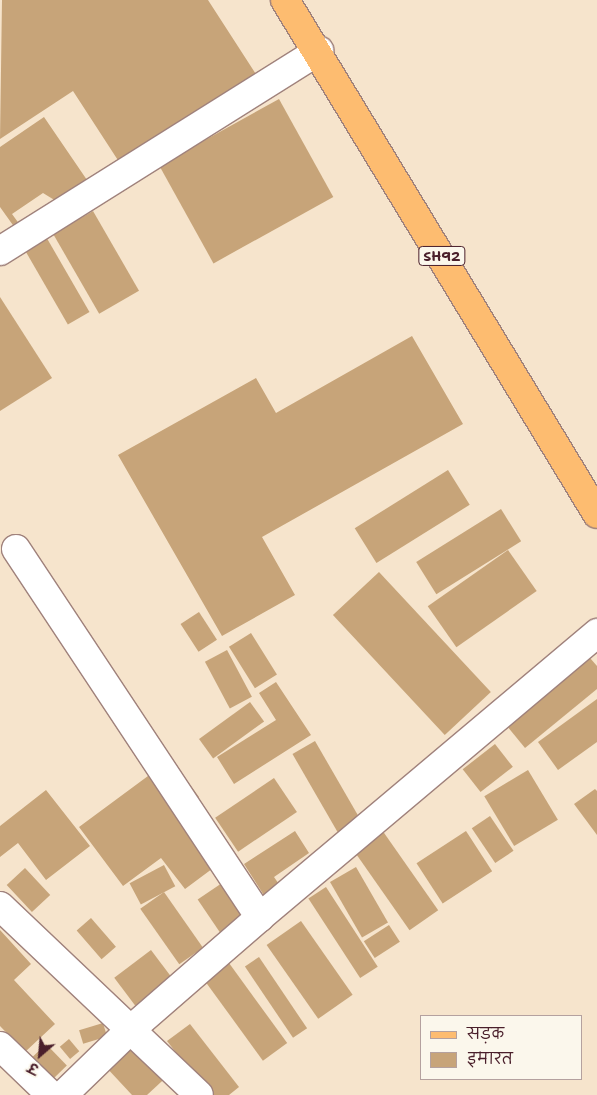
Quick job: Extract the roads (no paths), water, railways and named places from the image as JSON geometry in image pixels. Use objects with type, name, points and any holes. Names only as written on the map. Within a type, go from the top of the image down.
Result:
[{"type":"main road","name":"SH92","points":[[285,0],[319,51],[597,514]]},
{"type":"street","points":[[0,251],[319,51]]},
{"type":"street","points":[[16,549],[260,917]]},
{"type":"street","points":[[63,1095],[129,1032],[260,917],[597,633]]},
{"type":"street","points":[[0,906],[129,1032],[198,1095]]},
{"type":"street","points":[[0,1046],[51,1095]]}]
